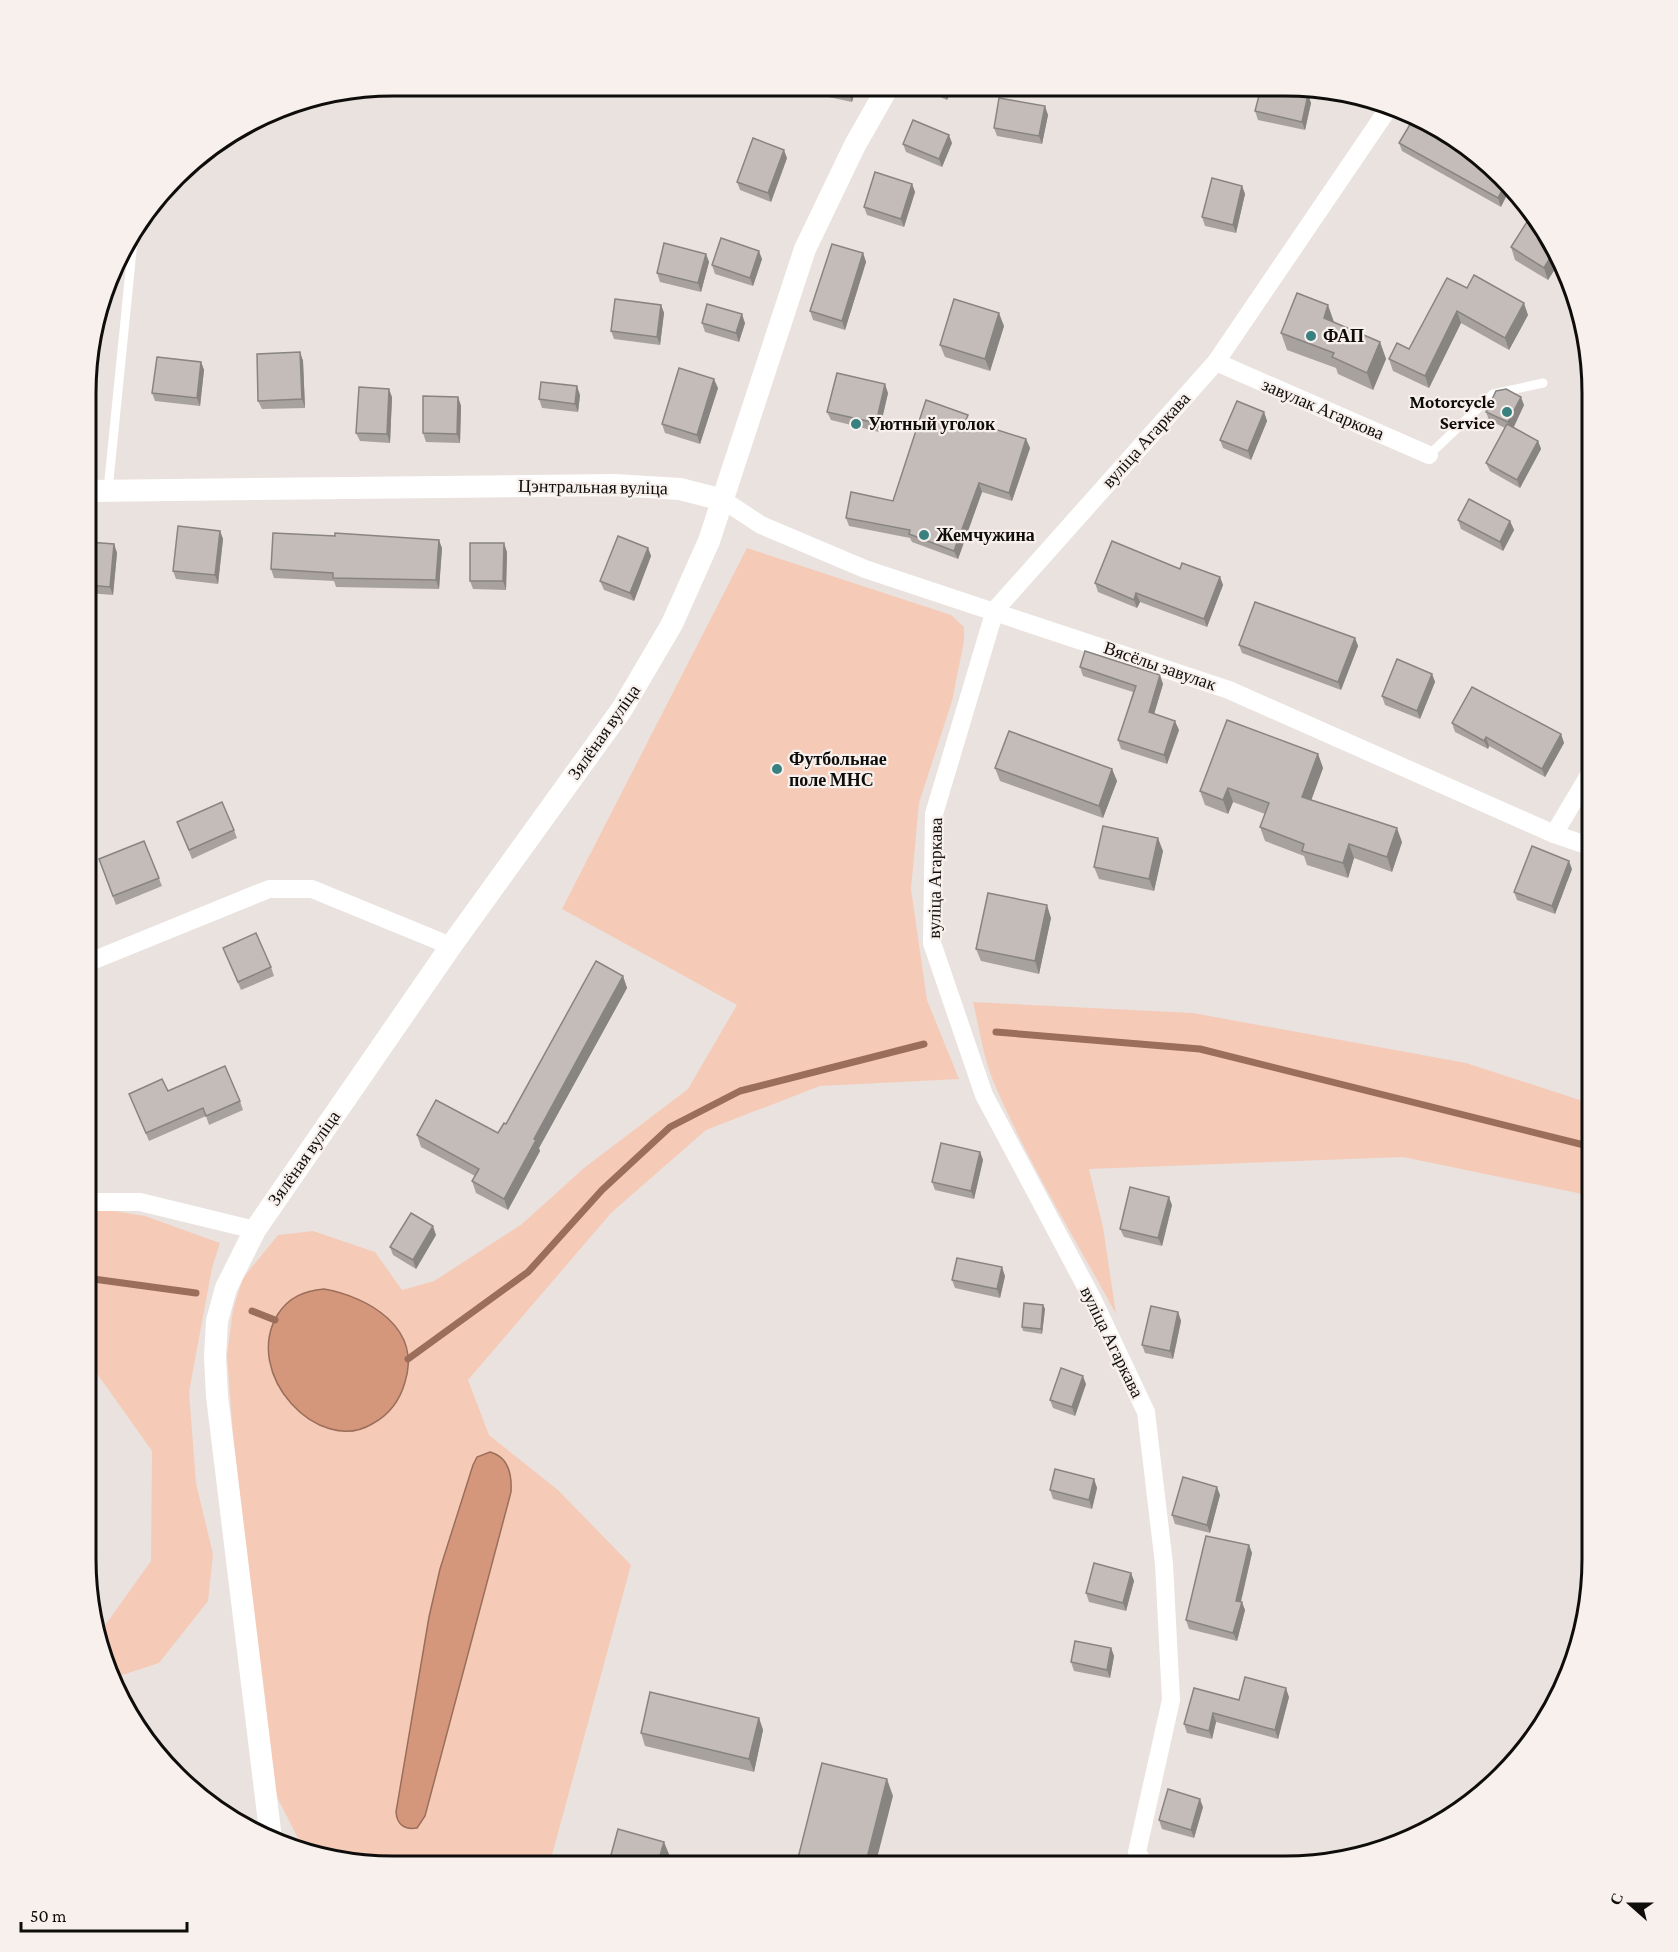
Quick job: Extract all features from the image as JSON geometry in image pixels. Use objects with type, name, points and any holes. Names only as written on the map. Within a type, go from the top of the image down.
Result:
[{"type":"street","points":[[723,500],[805,249],[836,181],[883,96]]},
{"type":"street","name":"вуліца Агаркава","points":[[1142,1856],[1171,1700],[1164,1564],[1146,1412],[1093,1300],[984,1095],[932,943],[934,814],[995,610],[1216,362],[1385,114]]},
{"type":"street","name":"завулак Агаркова","points":[[1216,362],[1429,455]]},
{"type":"street","name":"Цэнтральная вуліца","points":[[98,490],[614,485],[680,489],[723,500]]},
{"type":"street","name":"Вясёлы завулак","points":[[723,500],[761,525],[866,569],[995,610],[1229,690],[1554,834],[1582,844]]},
{"type":"street","name":"Зялёная вуліца","points":[[270,1829],[217,1396],[215,1357],[218,1321],[226,1288],[255,1230],[451,946],[594,748],[649,666],[692,583],[723,500]]},
{"type":"street","points":[[1554,834],[1582,787]]},
{"type":"street","points":[[96,959],[269,889],[312,889],[451,946]]},
{"type":"street","points":[[96,1202],[140,1202],[255,1230]]},
{"type":"lane","points":[[98,490],[131,255]]},
{"type":"lane","points":[[1429,455],[1493,394],[1543,382]]},
{"type":"shaded area","points":[[747,548],[951,615],[964,627],[964,641],[952,701],[919,803],[911,889],[927,1000],[959,1079],[820,1086],[706,1130],[611,1213],[468,1380],[489,1435],[558,1490],[631,1565],[552,1856],[374,1855],[335,1850],[299,1840],[274,1791],[233,1435],[227,1355],[233,1310],[243,1278],[278,1235],[313,1231],[375,1252],[402,1290],[434,1281],[522,1224],[584,1168],[688,1089],[737,1005],[562,909]],"holes":[[[324,1289],[344,1294],[382,1314],[397,1328],[408,1359],[307,1417],[286,1396],[273,1374],[269,1349],[275,1320]],[[490,1452],[511,1492],[425,1816],[417,1828],[405,1827],[429,1617],[440,1569],[477,1457]]]},
{"type":"shaded area","points":[[973,1002],[1193,1013],[1466,1063],[1582,1101],[1582,1194],[1403,1157],[1089,1169],[1103,1227],[1116,1314],[1035,1168],[1005,1108],[992,1078]]},
{"type":"shaded area","points":[[109,1210],[145,1216],[220,1243],[212,1268],[189,1392],[196,1483],[213,1554],[208,1601],[159,1663],[120,1676],[104,1627],[151,1561],[152,1451],[96,1372],[96,1211]]},
{"type":"shaded area","points":[[324,1289],[358,1299],[374,1308],[388,1318],[399,1331],[406,1346],[408,1363],[405,1382],[397,1401],[389,1412],[372,1424],[351,1431],[330,1429],[309,1419],[291,1404],[278,1384],[270,1361],[269,1337],[282,1308],[298,1296]]},
{"type":"shaded area","points":[[490,1452],[505,1462],[511,1479],[511,1492],[425,1816],[417,1828],[409,1828],[402,1826],[396,1812],[429,1617],[440,1569],[473,1465],[477,1457]]},
{"type":"building","points":[[1259,96],[1307,97],[1302,122],[1255,111]]},
{"type":"building","points":[[999,98],[1045,106],[1039,136],[994,128]]},
{"type":"building","points":[[913,120],[949,135],[939,159],[903,144]]},
{"type":"building","points":[[1410,124],[1466,157],[1502,191],[1498,198],[1399,143]]},
{"type":"building","points":[[753,138],[784,150],[768,193],[737,182]]},
{"type":"building","points":[[875,172],[912,184],[901,219],[864,207]]},
{"type":"building","points":[[1212,178],[1242,186],[1233,225],[1202,217]]},
{"type":"building","points":[[1527,221],[1549,259],[1544,268],[1511,247]]},
{"type":"building","points":[[721,238],[759,251],[750,278],[712,265]]},
{"type":"building","points":[[664,243],[706,254],[698,283],[657,273]]},
{"type":"building","points":[[832,244],[863,253],[842,321],[810,311]]},
{"type":"building","points":[[1474,275],[1524,303],[1505,338],[1457,311],[1425,376],[1389,359],[1397,343],[1409,349],[1447,278],[1467,288]]},
{"type":"building","points":[[1297,293],[1328,305],[1324,318],[1380,342],[1367,373],[1332,357],[1334,353],[1281,333]]},
{"type":"building","points":[[615,299],[661,305],[657,337],[611,331]]},
{"type":"building","points":[[954,299],[999,313],[985,359],[940,345]]},
{"type":"building","points":[[707,304],[742,314],[736,333],[702,323]]},
{"type":"building","points":[[300,352],[302,399],[258,401],[257,354]]},
{"type":"building","points":[[157,357],[201,362],[197,398],[152,393]]},
{"type":"building","points":[[679,368],[714,379],[697,435],[662,424]]},
{"type":"building","points":[[837,373],[885,384],[876,423],[827,412]]},
{"type":"building","points":[[541,382],[577,386],[575,404],[539,399]]},
{"type":"building","points":[[359,387],[389,389],[387,434],[356,433]]},
{"type":"building","points":[[1506,389],[1521,397],[1508,422],[1486,412],[1496,391]]},
{"type":"building","points":[[423,396],[458,397],[457,434],[423,433]]},
{"type":"building","points":[[926,400],[968,415],[966,420],[1026,439],[1009,493],[979,483],[954,551],[909,534],[910,530],[846,518],[851,492],[893,501]]},
{"type":"building","points":[[1237,401],[1264,412],[1248,451],[1220,440]]},
{"type":"building","points":[[1507,424],[1538,441],[1517,480],[1486,463]]},
{"type":"building","points":[[1469,499],[1510,521],[1500,542],[1458,520]]},
{"type":"building","points":[[178,526],[220,531],[215,575],[173,571]]},
{"type":"building","points":[[273,533],[335,536],[335,533],[439,540],[436,580],[333,578],[333,573],[271,569]]},
{"type":"building","points":[[618,536],[648,548],[630,593],[600,581]]},
{"type":"building","points":[[1112,541],[1180,569],[1182,563],[1220,577],[1204,619],[1136,593],[1134,600],[1095,583]]},
{"type":"building","points":[[96,543],[114,544],[110,587],[96,586]]},
{"type":"building","points":[[470,543],[504,543],[503,581],[470,581]]},
{"type":"building","points":[[1255,602],[1355,638],[1338,682],[1239,645]]},
{"type":"building","points":[[1085,651],[1160,675],[1149,712],[1175,721],[1164,755],[1118,740],[1136,686],[1080,667]]},
{"type":"building","points":[[1397,659],[1432,674],[1417,711],[1382,696]]},
{"type":"building","points":[[1472,687],[1561,734],[1542,769],[1486,737],[1484,741],[1452,723]]},
{"type":"building","points":[[1227,720],[1318,754],[1302,797],[1397,828],[1387,857],[1349,844],[1343,863],[1302,851],[1304,844],[1260,827],[1269,803],[1228,788],[1223,800],[1200,791]]},
{"type":"building","points":[[1009,731],[1112,769],[1099,806],[995,768]]},
{"type":"building","points":[[222,802],[234,830],[189,850],[177,822]]},
{"type":"building","points":[[1103,826],[1158,838],[1149,879],[1094,867]]},
{"type":"building","points":[[144,841],[159,878],[113,896],[99,859]]},
{"type":"building","points":[[1532,846],[1569,861],[1552,906],[1514,892]]},
{"type":"building","points":[[988,893],[1047,905],[1035,961],[976,949]]},
{"type":"building","points":[[256,933],[271,967],[238,982],[223,948]]},
{"type":"building","points":[[596,961],[623,976],[504,1199],[472,1181],[479,1169],[417,1135],[436,1100],[498,1133],[504,1123],[506,1124]]},
{"type":"building","points":[[225,1066],[240,1101],[206,1116],[203,1108],[146,1133],[129,1094],[162,1079],[168,1091]]},
{"type":"building","points":[[941,1143],[980,1152],[971,1191],[932,1182]]},
{"type":"building","points":[[1130,1187],[1169,1197],[1158,1238],[1120,1229]]},
{"type":"building","points":[[411,1213],[433,1226],[413,1260],[390,1247]]},
{"type":"building","points":[[957,1258],[1002,1267],[997,1289],[952,1280]]},
{"type":"building","points":[[1024,1303],[1043,1305],[1041,1329],[1022,1327]]},
{"type":"building","points":[[1151,1306],[1178,1312],[1170,1351],[1142,1345]]},
{"type":"building","points":[[1061,1368],[1083,1376],[1072,1407],[1050,1400]]},
{"type":"building","points":[[1055,1469],[1094,1479],[1089,1500],[1050,1490]]},
{"type":"building","points":[[1183,1477],[1217,1487],[1207,1525],[1172,1515]]},
{"type":"building","points":[[1206,1536],[1249,1545],[1236,1601],[1242,1602],[1233,1633],[1186,1620]]},
{"type":"building","points":[[1094,1563],[1131,1573],[1123,1603],[1086,1593]]},
{"type":"building","points":[[1075,1641],[1111,1648],[1107,1670],[1071,1662]]},
{"type":"building","points":[[1245,1677],[1286,1688],[1275,1730],[1213,1713],[1209,1731],[1184,1724],[1194,1688],[1239,1700]]},
{"type":"building","points":[[650,1692],[759,1718],[749,1759],[641,1733]]},
{"type":"building","points":[[822,1763],[887,1779],[868,1856],[799,1856]]},
{"type":"building","points":[[1168,1789],[1200,1799],[1191,1830],[1159,1820]]},
{"type":"building","points":[[618,1829],[664,1842],[660,1856],[611,1856]]},
{"type":"waterway","points":[[996,1032],[1200,1049],[1582,1144]]},
{"type":"waterway","points":[[408,1359],[528,1272],[602,1190],[670,1127],[740,1091],[924,1044]]},
{"type":"waterway","points":[[96,1279],[196,1293]]},
{"type":"waterway","points":[[252,1311],[275,1320]]},
{"type":"place","name":"ФАП","points":[[1311,336]]},
{"type":"place","name":"Motorcycle Service","points":[[1507,412]]},
{"type":"place","name":"Уютный уголок","points":[[856,424]]},
{"type":"place","name":"Жемчужина","points":[[924,535]]},
{"type":"place","name":"Футбольнае поле МНС","points":[[777,769]]}]
